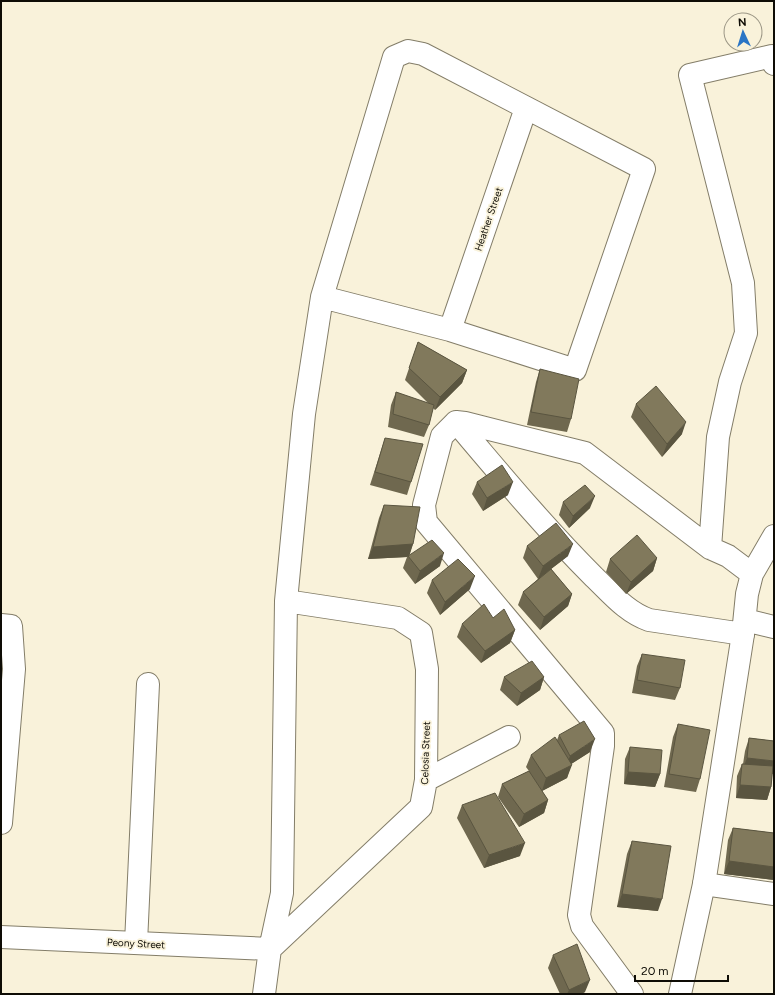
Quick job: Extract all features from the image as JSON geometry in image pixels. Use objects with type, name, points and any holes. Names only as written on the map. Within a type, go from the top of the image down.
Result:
[{"type":"street","points":[[264,994],[270,949],[282,893],[286,601],[304,414],[322,297],[394,57],[408,51],[422,54],[644,169],[575,370],[450,330],[322,297]]},
{"type":"street","points":[[710,548],[718,437],[730,382],[746,334],[743,283],[690,75],[772,56],[774,64]]},
{"type":"street","name":"Heather Street","points":[[450,330],[526,108]]},
{"type":"street","points":[[456,422],[585,453],[710,548],[728,556],[752,574]]},
{"type":"street","points":[[456,422],[564,547],[636,615],[649,620],[744,627],[774,627]]},
{"type":"street","points":[[456,422],[442,436],[424,505],[426,522],[603,733],[603,746],[579,915],[582,926],[632,994]]},
{"type":"street","points":[[680,994],[704,884],[744,627],[747,594],[752,574],[774,536]]},
{"type":"street","name":"Celosia Street","points":[[270,949],[421,807],[426,780],[427,669],[421,633],[398,618],[286,601]]},
{"type":"street","points":[[1,625],[11,626],[14,669],[1,823]]},
{"type":"street","points":[[136,943],[148,684]]},
{"type":"street","points":[[426,780],[509,737]]},
{"type":"street","points":[[704,884],[774,894]]},
{"type":"street","name":"Peony Street","points":[[1,937],[270,949]]},
{"type":"building","points":[[418,342],[467,370],[440,397],[409,368]]},
{"type":"building","points":[[540,369],[579,379],[571,419],[531,412]]},
{"type":"building","points":[[656,386],[686,422],[667,444],[636,404]]},
{"type":"building","points":[[396,392],[434,405],[429,425],[393,414]]},
{"type":"building","points":[[385,438],[423,444],[411,482],[375,472]]},
{"type":"building","points":[[502,465],[513,482],[487,498],[477,482]]},
{"type":"building","points":[[585,485],[595,496],[573,516],[563,502]]},
{"type":"building","points":[[384,505],[420,507],[413,544],[373,547]]},
{"type":"building","points":[[556,523],[573,544],[543,566],[527,546]]},
{"type":"building","points":[[637,535],[657,558],[631,582],[610,559]]},
{"type":"building","points":[[432,540],[444,553],[420,571],[408,556]]},
{"type":"building","points":[[458,559],[475,576],[445,602],[432,580]]},
{"type":"building","points":[[551,569],[572,594],[544,617],[523,592]]},
{"type":"building","points":[[484,604],[493,618],[504,609],[515,630],[485,651],[462,624]]},
{"type":"building","points":[[642,654],[685,660],[680,688],[637,680]]},
{"type":"building","points":[[532,661],[544,677],[521,693],[504,677]]},
{"type":"building","points":[[584,721],[595,739],[570,756],[559,735]]},
{"type":"building","points":[[678,724],[710,730],[700,779],[669,774]]},
{"type":"building","points":[[555,737],[572,765],[546,778],[531,755]]},
{"type":"building","points":[[749,738],[774,741],[774,761],[747,758]]},
{"type":"building","points":[[630,747],[662,750],[660,774],[628,772]]},
{"type":"building","points":[[742,764],[773,766],[771,787],[740,785]]},
{"type":"building","points":[[529,771],[548,800],[524,814],[502,784]]},
{"type":"building","points":[[495,793],[525,843],[489,855],[462,805]]},
{"type":"building","points":[[733,828],[774,833],[774,867],[729,861]]},
{"type":"building","points":[[632,841],[671,846],[662,899],[622,894]]},
{"type":"building","points":[[577,944],[590,980],[569,990],[553,955]]}]
